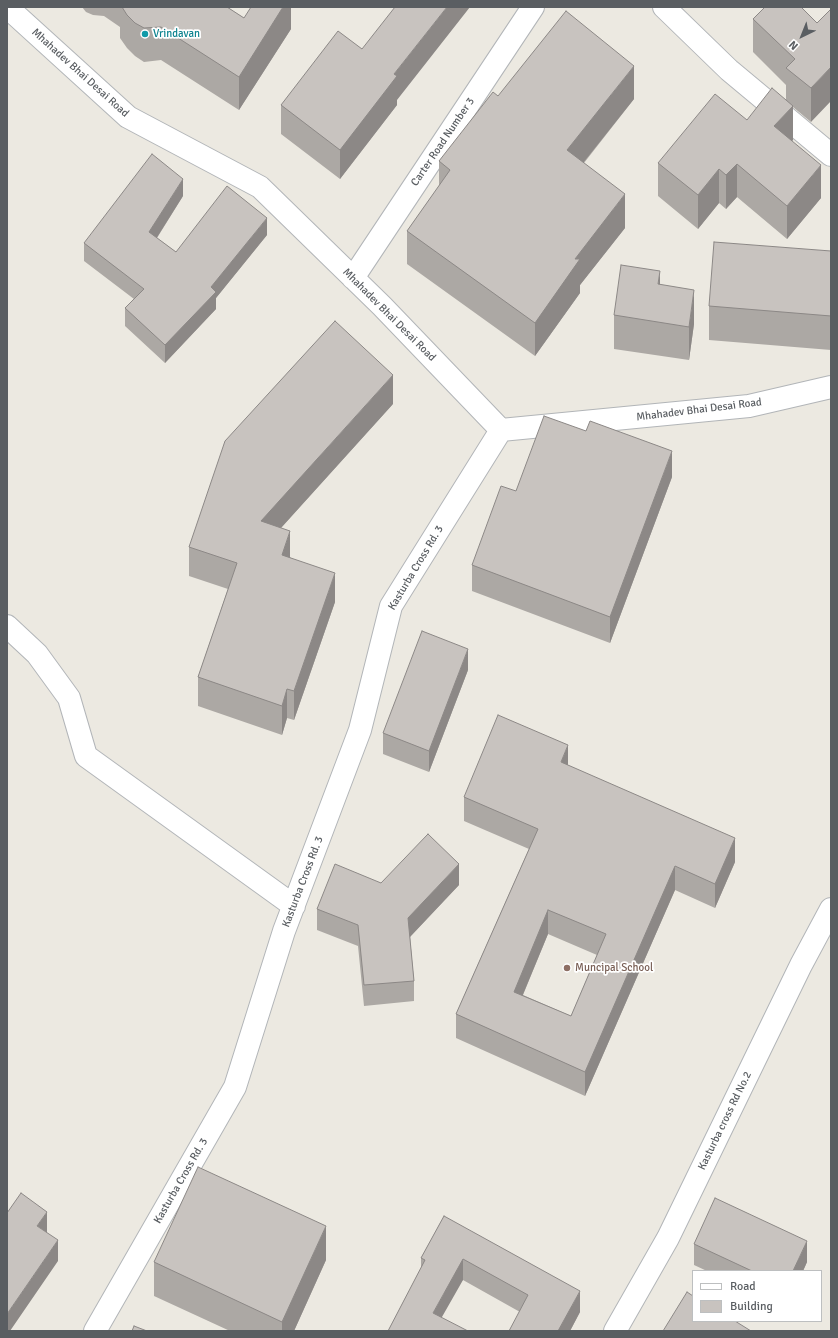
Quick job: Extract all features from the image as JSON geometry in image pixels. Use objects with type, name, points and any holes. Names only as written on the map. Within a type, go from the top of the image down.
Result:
[{"type":"street","name":"Mhahadev Bhai Desai Road","points":[[7,7],[128,117],[260,187],[382,306],[501,430],[749,406],[831,387]]},
{"type":"street","name":"Carter Road Number 3","points":[[353,278],[533,7]]},
{"type":"street","points":[[664,7],[728,70],[831,155]]},
{"type":"street","name":"Kasturba Cross Rd. 3","points":[[95,1331],[235,1087],[284,931],[360,730],[391,606],[501,430]]},
{"type":"street","points":[[7,626],[37,654],[69,698],[86,756],[294,906]]},
{"type":"street","name":"Kasturba cross Rd No.2","points":[[615,1331],[668,1238],[801,966],[831,909]]},
{"type":"building","points":[[122,7],[227,7],[244,18],[251,7],[283,7],[239,77],[161,27],[144,28],[135,23]]},
{"type":"building","points":[[395,7],[447,7],[394,74],[397,76],[340,150],[281,105],[338,31],[362,49]]},
{"type":"building","points":[[765,7],[801,7],[817,23],[831,9],[831,67],[811,88],[786,68],[795,59],[753,19]]},
{"type":"building","points":[[566,11],[634,66],[567,150],[625,194],[575,259],[580,259],[535,323],[407,231],[450,170],[439,161],[493,92],[498,96]]},
{"type":"building","points":[[772,88],[793,106],[774,126],[821,165],[787,206],[737,164],[726,175],[719,169],[698,195],[658,163],[715,94],[747,120]]},
{"type":"building","points":[[152,154],[183,179],[149,232],[176,252],[227,186],[267,218],[211,287],[216,292],[165,345],[125,308],[144,289],[84,243]]},
{"type":"building","points":[[714,242],[831,251],[831,316],[709,306]]},
{"type":"building","points":[[621,265],[660,271],[658,284],[694,290],[689,327],[614,315]]},
{"type":"building","points":[[335,321],[393,375],[261,521],[290,531],[282,555],[335,573],[294,691],[287,689],[282,706],[198,677],[237,563],[189,547],[225,441]]},
{"type":"building","points":[[544,416],[586,431],[590,421],[672,451],[610,617],[472,565],[501,486],[516,491]]},
{"type":"building","points":[[422,631],[468,649],[429,751],[383,733]]},
{"type":"building","points":[[498,715],[568,745],[561,762],[735,838],[715,884],[675,866],[585,1072],[456,1014],[538,829],[464,797]],"holes":[[[548,910],[606,934],[571,1016],[514,992]]]},
{"type":"building","points":[[428,834],[459,864],[408,918],[414,981],[364,985],[358,925],[317,909],[335,864],[381,883]]},
{"type":"building","points":[[198,1167],[326,1226],[282,1322],[154,1262]]},
{"type":"building","points":[[21,1193],[47,1212],[37,1226],[58,1240],[7,1314],[7,1213]]},
{"type":"building","points":[[715,1198],[807,1241],[793,1270],[750,1270],[694,1244]]},
{"type":"building","points":[[444,1216],[580,1291],[558,1331],[509,1331],[528,1295],[463,1259],[433,1313],[468,1331],[388,1331],[425,1260],[421,1258]]},
{"type":"building","points":[[687,1292],[692,1295],[692,1322],[737,1322],[751,1331],[663,1331]]},
{"type":"building","points":[[134,1326],[147,1331],[132,1331]]},
{"type":"place","name":"Vrindavan","points":[[145,34]]},
{"type":"place","name":"Muncipal School","points":[[567,968]]}]
